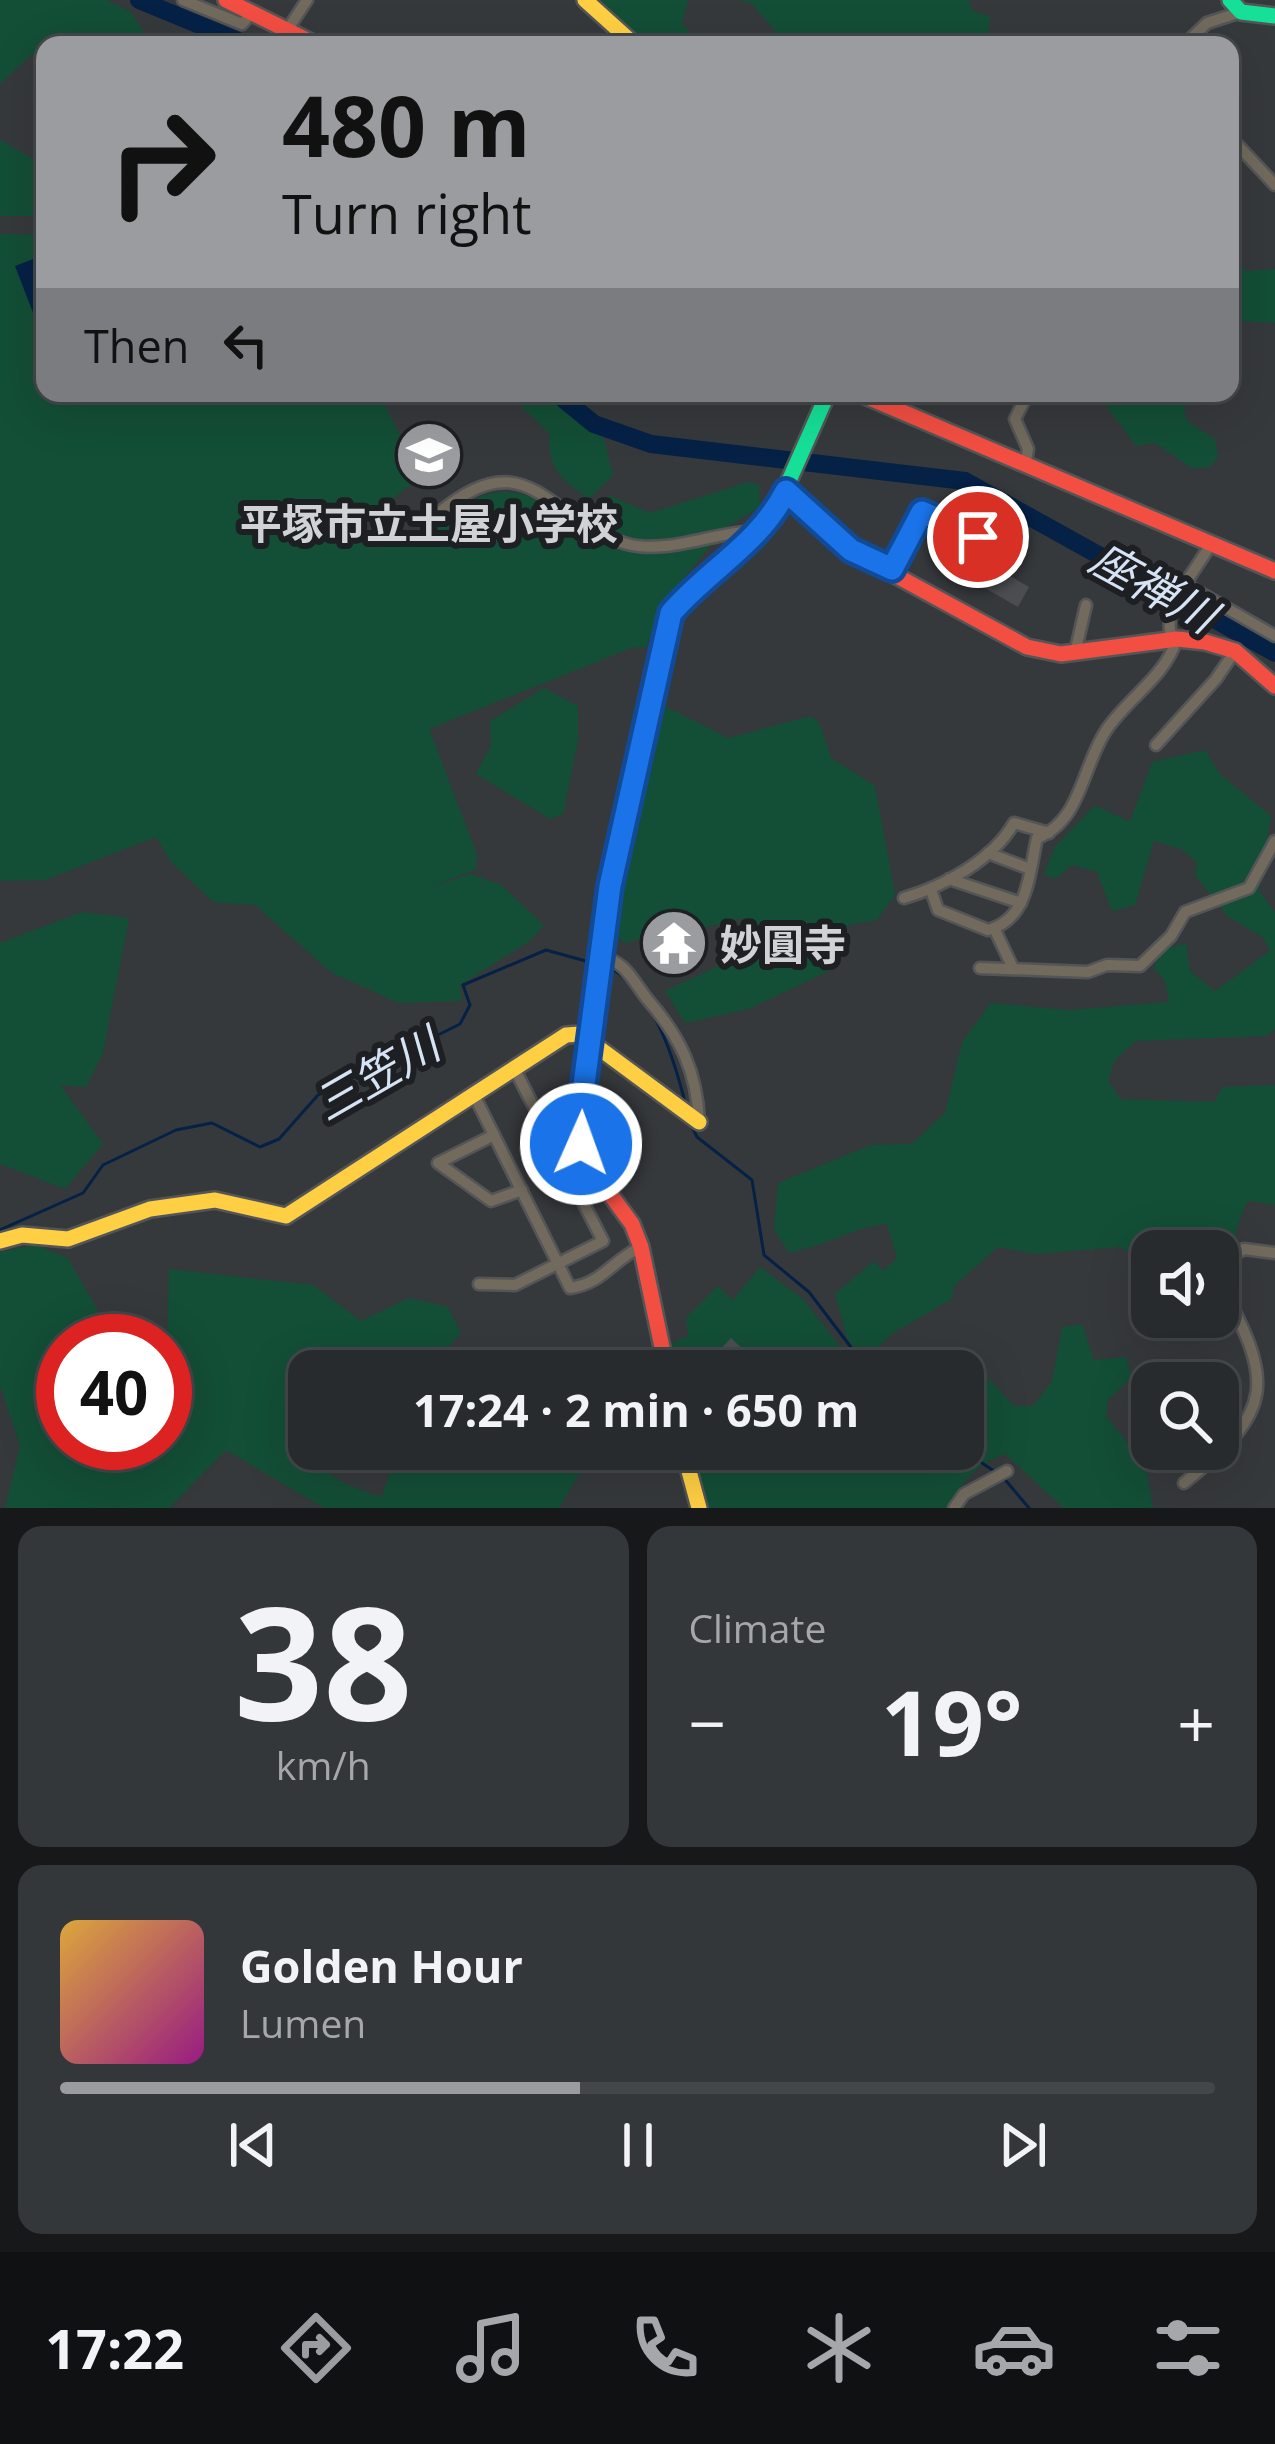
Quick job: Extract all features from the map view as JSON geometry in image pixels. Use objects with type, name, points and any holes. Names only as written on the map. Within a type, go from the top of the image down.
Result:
[{"type":"street","points":[[182,0],[242,24],[250,16]]},
{"type":"street","points":[[226,0],[287,36]]},
{"type":"street","points":[[294,36],[307,0]]},
{"type":"street","points":[[585,0],[624,36]]},
{"type":"street","points":[[1193,36],[1236,6],[1275,16]]},
{"type":"street","points":[[1239,147],[1275,185]]},
{"type":"street","points":[[663,1350],[641,1247],[632,1224],[588,1164],[579,1123],[623,820],[671,613],[695,586],[763,531],[807,448],[825,402]]},
{"type":"street","points":[[880,402],[1275,571]]},
{"type":"street","points":[[1024,402],[1015,419],[1028,449],[1026,461]]},
{"type":"street","points":[[435,516],[476,487],[499,483],[547,494],[586,524],[626,544],[646,547],[763,531]]},
{"type":"street","points":[[786,491],[851,550],[1027,647],[1075,653],[1177,638],[1235,651],[1275,686]]},
{"type":"street","points":[[892,569],[922,512],[978,537],[1002,513]]},
{"type":"street","points":[[1177,638],[1170,633],[1170,605],[1213,541]]},
{"type":"street","points":[[1182,585],[1275,636]]},
{"type":"street","points":[[1075,653],[1086,605]]},
{"type":"street","points":[[994,928],[1014,916],[1022,903],[1036,838],[1061,824],[1105,731],[1157,676],[1177,638]]},
{"type":"street","points":[[1156,745],[1235,651]]},
{"type":"street","points":[[904,898],[931,890],[988,853],[1003,842],[1014,823],[1049,833]]},
{"type":"street","points":[[980,968],[1012,966],[1030,973],[1140,966],[1171,936],[1185,912],[1249,888],[1275,841]]},
{"type":"street","points":[[988,853],[1030,868]]},
{"type":"street","points":[[949,879],[1022,903]]},
{"type":"street","points":[[931,890],[938,910],[994,928],[1012,966]]},
{"type":"street","points":[[599,963],[628,970],[679,1036],[692,1117]]},
{"type":"street","points":[[0,1241],[22,1235],[68,1240],[150,1209],[214,1200],[286,1216],[332,1191],[413,1131],[476,1097],[566,1035],[580,1034],[692,1117]]},
{"type":"street","points":[[479,1283],[515,1285],[603,1241],[515,1070]]},
{"type":"street","points":[[476,1097],[570,1288],[602,1280],[620,1257],[641,1247]]},
{"type":"street","points":[[494,1135],[438,1163],[491,1201],[522,1190]]},
{"type":"street","points":[[1239,1252],[1275,1253]]},
{"type":"street","points":[[1184,1483],[1238,1443],[1263,1400],[1258,1344],[1239,1314]]},
{"type":"street","points":[[689,1470],[699,1508]]},
{"type":"street","points":[[954,1508],[964,1494],[1006,1471]]},
{"type":"green space","points":[[0,0],[106,0],[131,12],[146,36],[36,36],[36,56],[32,54],[0,84]]},
{"type":"green space","points":[[599,0],[688,0],[682,23],[693,36],[638,36]]},
{"type":"green space","points":[[737,0],[969,0],[972,10],[990,17],[985,36],[780,36],[751,3]]},
{"type":"green space","points":[[0,140],[36,161],[36,216],[0,216]]},
{"type":"green space","points":[[0,234],[36,235],[36,402],[384,402],[421,477],[361,522],[381,548],[446,519],[475,498],[499,492],[545,504],[598,544],[594,518],[608,495],[650,513],[748,482],[759,485],[760,507],[725,528],[663,603],[646,648],[634,647],[429,729],[477,854],[476,869],[429,888],[471,874],[501,885],[544,925],[530,941],[460,985],[462,1001],[399,1003],[332,973],[255,905],[213,902],[171,862],[156,837],[45,880],[0,881]]},
{"type":"green space","points":[[1239,262],[1246,271],[1275,269],[1275,323],[1239,321]]},
{"type":"green space","points":[[516,402],[573,402],[604,439],[613,475],[589,499],[553,465],[550,434]]},
{"type":"green space","points":[[1183,402],[1187,421],[1215,439],[1218,457],[1209,468],[1192,468],[1155,443],[1136,446],[1106,405]]},
{"type":"green space","points":[[544,688],[578,706],[578,741],[563,814],[550,819],[476,774],[491,745],[490,721]]},
{"type":"green space","points":[[663,705],[728,738],[811,716],[819,722],[831,758],[875,786],[895,895],[877,920],[849,925],[833,969],[749,1009],[685,1023],[665,991],[723,964],[750,933],[743,918],[686,932],[677,920],[624,943],[617,936],[619,869]]},
{"type":"green space","points":[[1205,750],[1220,774],[1271,816],[1259,891],[1275,912],[1275,1029],[1266,1036],[1136,1041],[1115,1060],[1108,1080],[1120,1099],[1214,1102],[1223,1087],[1275,1085],[1275,1205],[1248,1201],[1236,1230],[1131,1230],[1131,1254],[1120,1247],[1035,1254],[998,1247],[954,1286],[952,1299],[893,1333],[875,1350],[855,1350],[835,1294],[874,1261],[883,1271],[897,1258],[887,1224],[789,1253],[774,1229],[778,1183],[871,1145],[912,1144],[945,1113],[962,1042],[991,1003],[1068,1010],[1169,1002],[1165,981],[1153,967],[1166,949],[1186,943],[1190,971],[1215,991],[1270,951],[1263,937],[1228,917],[1195,875],[1197,863],[1183,850],[1154,841],[1135,905],[1112,911],[1097,872],[1072,865],[1055,879],[1044,874],[1055,847],[1095,805],[1130,822],[1152,762]]},
{"type":"green space","points":[[82,912],[129,918],[103,1053],[86,1087],[60,1085],[103,1144],[65,1189],[0,1164],[0,943]]},
{"type":"green space","points":[[35,1245],[68,1258],[100,1314],[36,1314],[36,1470],[192,1470],[192,1314],[168,1314],[169,1269],[313,1285],[361,1321],[409,1298],[448,1307],[461,1333],[446,1350],[288,1350],[288,1470],[326,1470],[348,1485],[381,1497],[392,1470],[582,1470],[559,1508],[324,1508],[226,1450],[169,1508],[5,1508],[20,1446],[0,1385],[0,1252]]},
{"type":"green space","points":[[760,1267],[803,1299],[843,1350],[669,1350],[668,1345],[688,1336],[686,1318],[718,1286],[733,1300]]},
{"type":"green space","points":[[1082,1324],[1094,1360],[1126,1357],[1131,1378],[1108,1400],[1106,1416],[1131,1447],[1131,1470],[1147,1470],[1153,1508],[1064,1508],[1005,1454],[984,1464],[984,1373],[1014,1406],[1033,1406],[1052,1381],[1062,1327]]},
{"type":"green space","points":[[696,1470],[976,1470],[947,1508],[706,1508]]},
{"type":"water","points":[[36,258],[36,320],[15,266]]},
{"type":"building","points":[[988,563],[1029,587],[1018,607],[976,583]]},
{"type":"building","points":[[731,1338],[744,1350],[720,1350]]},
{"type":"waterway","name":"座禅川","points":[[139,0],[226,36]]},
{"type":"waterway","name":"座禅川","points":[[567,402],[594,424],[651,444],[965,481],[1275,653]]},
{"type":"waterway","name":"三笠川","points":[[0,1230],[83,1193],[103,1165],[176,1130],[212,1123],[260,1147],[279,1139],[318,1095],[460,1024],[470,1005],[463,985],[546,950],[593,963]]},
{"type":"waterway","name":"三笠川","points":[[603,964],[648,1006],[668,1046],[686,1106]]},
{"type":"waterway","name":"三笠川","points":[[692,1127],[697,1137],[752,1180],[764,1255],[809,1292],[853,1350]]},
{"type":"waterway","name":"三笠川","points":[[984,1464],[994,1471]]},
{"type":"waterway","name":"三笠川","points":[[1002,1476],[1029,1508]]},
{"type":"traffic: fast","points":[[1230,0],[1241,12],[1275,16]]},
{"type":"traffic: fast","points":[[701,586],[772,519],[824,402]]},
{"type":"traffic: slow","points":[[585,0],[625,36]]},
{"type":"traffic: slow","points":[[0,1241],[22,1235],[68,1239],[150,1209],[215,1200],[286,1216],[566,1035],[580,1034],[699,1122]]},
{"type":"traffic: slow","points":[[689,1470],[699,1508]]},
{"type":"traffic: jam","points":[[226,0],[299,36]]},
{"type":"traffic: jam","points":[[879,402],[1275,571]]},
{"type":"traffic: jam","points":[[786,491],[851,551],[1027,647],[1061,654],[1177,639],[1205,642],[1235,651],[1275,686]]},
{"type":"traffic: jam","points":[[663,1350],[641,1247],[632,1224],[588,1164],[579,1123],[609,887],[672,613],[701,586]]},
{"type":"place","name":"平塚市立土屋小学校","points":[[429,455]]},
{"type":"place","name":"妙圓寺","points":[[674,943]]},
{"type":"route","points":[[581,1144],[579,1123],[610,886],[671,613],[695,586],[763,531],[786,491],[851,550],[892,569],[922,512],[978,537]]}]
